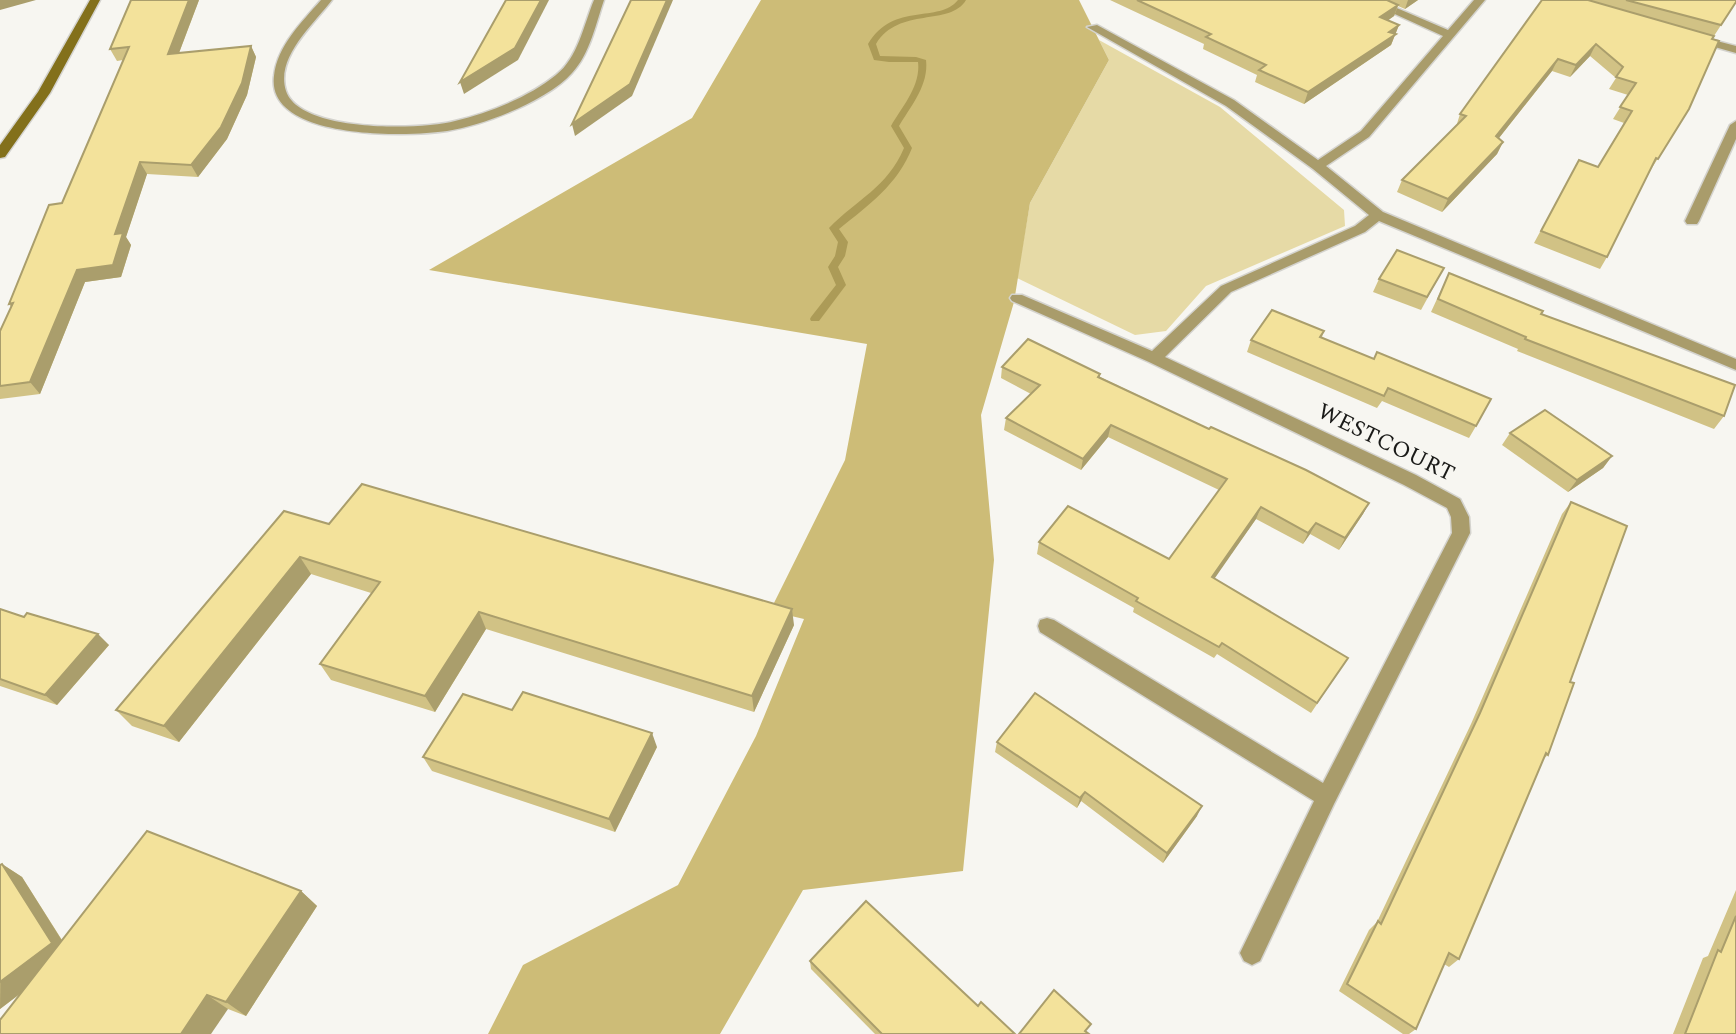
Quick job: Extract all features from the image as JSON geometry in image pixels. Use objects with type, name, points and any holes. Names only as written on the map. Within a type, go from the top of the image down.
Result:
[{"type":"main road","points":[[0,154],[44,93],[95,0]]},
{"type":"street","points":[[327,0],[300,32],[282,62],[280,92],[284,103],[300,115],[323,121],[364,129],[413,129],[449,127],[499,111],[534,95],[570,69],[599,0]]},
{"type":"street","points":[[1369,0],[1449,34]]},
{"type":"street","points":[[1318,166],[1365,134],[1480,0]]},
{"type":"street","points":[[1093,27],[1230,103],[1318,166],[1378,215],[1736,365]]},
{"type":"street","points":[[1685,36],[1736,50]]},
{"type":"street","points":[[1692,220],[1736,125]]},
{"type":"street","points":[[1154,358],[1226,289],[1360,229],[1378,215]]},
{"type":"street","name":"WESTCOURT","points":[[1017,298],[1154,358],[1410,480],[1454,504],[1460,517],[1461,533],[1327,797],[1252,953]]},
{"type":"street","points":[[1047,626],[1327,797]]},
{"type":"shaded area","points":[[761,0],[1079,0],[1109,60],[1030,203],[1014,302],[981,415],[994,560],[963,871],[803,890],[720,1034],[488,1034],[523,965],[678,885],[756,736],[804,619],[770,611],[845,460],[867,344],[429,270],[692,118]]},
{"type":"shaded area","points":[[1099,40],[1220,107],[1344,210],[1345,226],[1206,286],[1166,331],[1135,335],[1017,278],[1030,203],[1109,60]]},
{"type":"building","points":[[131,0],[189,0],[168,54],[251,46],[242,83],[221,127],[191,165],[140,162],[115,234],[123,233],[113,265],[77,270],[30,382],[0,386],[0,331],[13,303],[9,304],[49,205],[62,203],[129,47],[110,49]]},
{"type":"building","points":[[506,0],[541,0],[515,48],[460,82]]},
{"type":"building","points":[[631,0],[667,0],[630,84],[572,124]]},
{"type":"building","points":[[1137,0],[1387,0],[1398,5],[1380,17],[1399,25],[1389,32],[1396,34],[1308,92],[1259,70],[1266,65],[1206,37],[1211,34]]},
{"type":"building","points":[[1542,0],[1588,0],[1714,36],[1712,39],[1719,41],[1689,109],[1658,159],[1656,158],[1607,257],[1541,231],[1579,160],[1598,167],[1632,111],[1620,107],[1636,83],[1616,77],[1623,67],[1596,44],[1576,65],[1558,59],[1496,136],[1503,142],[1448,199],[1402,180],[1466,116],[1460,114]]},
{"type":"building","points":[[1626,0],[1736,0],[1736,2],[1721,25]]},
{"type":"building","points":[[1397,250],[1444,268],[1427,297],[1379,279]]},
{"type":"building","points":[[1449,273],[1543,311],[1541,314],[1735,385],[1724,416],[1525,339],[1526,337],[1438,299]]},
{"type":"building","points":[[1272,310],[1324,331],[1320,337],[1374,359],[1377,352],[1491,399],[1476,426],[1388,388],[1384,396],[1251,340]]},
{"type":"building","points":[[1028,339],[1100,374],[1098,377],[1209,429],[1211,427],[1306,470],[1369,503],[1345,538],[1316,523],[1308,533],[1261,507],[1212,577],[1348,658],[1317,703],[1222,643],[1219,647],[1039,542],[1068,506],[1169,559],[1227,479],[1111,425],[1083,459],[1006,418],[1040,385],[1002,367]]},
{"type":"building","points":[[1545,410],[1612,456],[1577,480],[1510,433]]},
{"type":"building","points":[[362,484],[792,609],[752,696],[479,612],[425,696],[320,664],[380,582],[300,557],[164,726],[116,710],[284,511],[329,524]]},
{"type":"building","points":[[1571,502],[1627,526],[1570,682],[1574,683],[1548,755],[1546,753],[1459,959],[1449,953],[1416,1029],[1347,984],[1378,921],[1381,924],[1480,713]]},
{"type":"building","points":[[0,609],[24,617],[27,613],[98,634],[45,695],[0,679]]},
{"type":"building","points":[[523,692],[652,733],[609,819],[423,757],[463,694],[512,710]]},
{"type":"building","points":[[1035,693],[1202,806],[1167,853],[1085,792],[1080,798],[997,742]]},
{"type":"building","points":[[147,831],[301,891],[226,1002],[207,995],[181,1034],[0,1034],[0,1020]]},
{"type":"building","points":[[2,864],[52,943],[0,982],[0,865]]},
{"type":"building","points":[[866,901],[978,1006],[981,1002],[1015,1034],[882,1034],[810,961]]},
{"type":"building","points":[[1736,916],[1736,1034],[1685,1034],[1718,950],[1721,952]]},
{"type":"building","points":[[1054,990],[1091,1024],[1085,1031],[1089,1034],[1019,1034]]},
{"type":"waterway","points":[[815,319],[841,285],[833,267],[840,256],[843,242],[834,228],[887,183],[903,161],[908,148],[895,126],[919,85],[922,60],[877,58],[872,44],[885,27],[895,22],[950,10],[962,0]]}]
